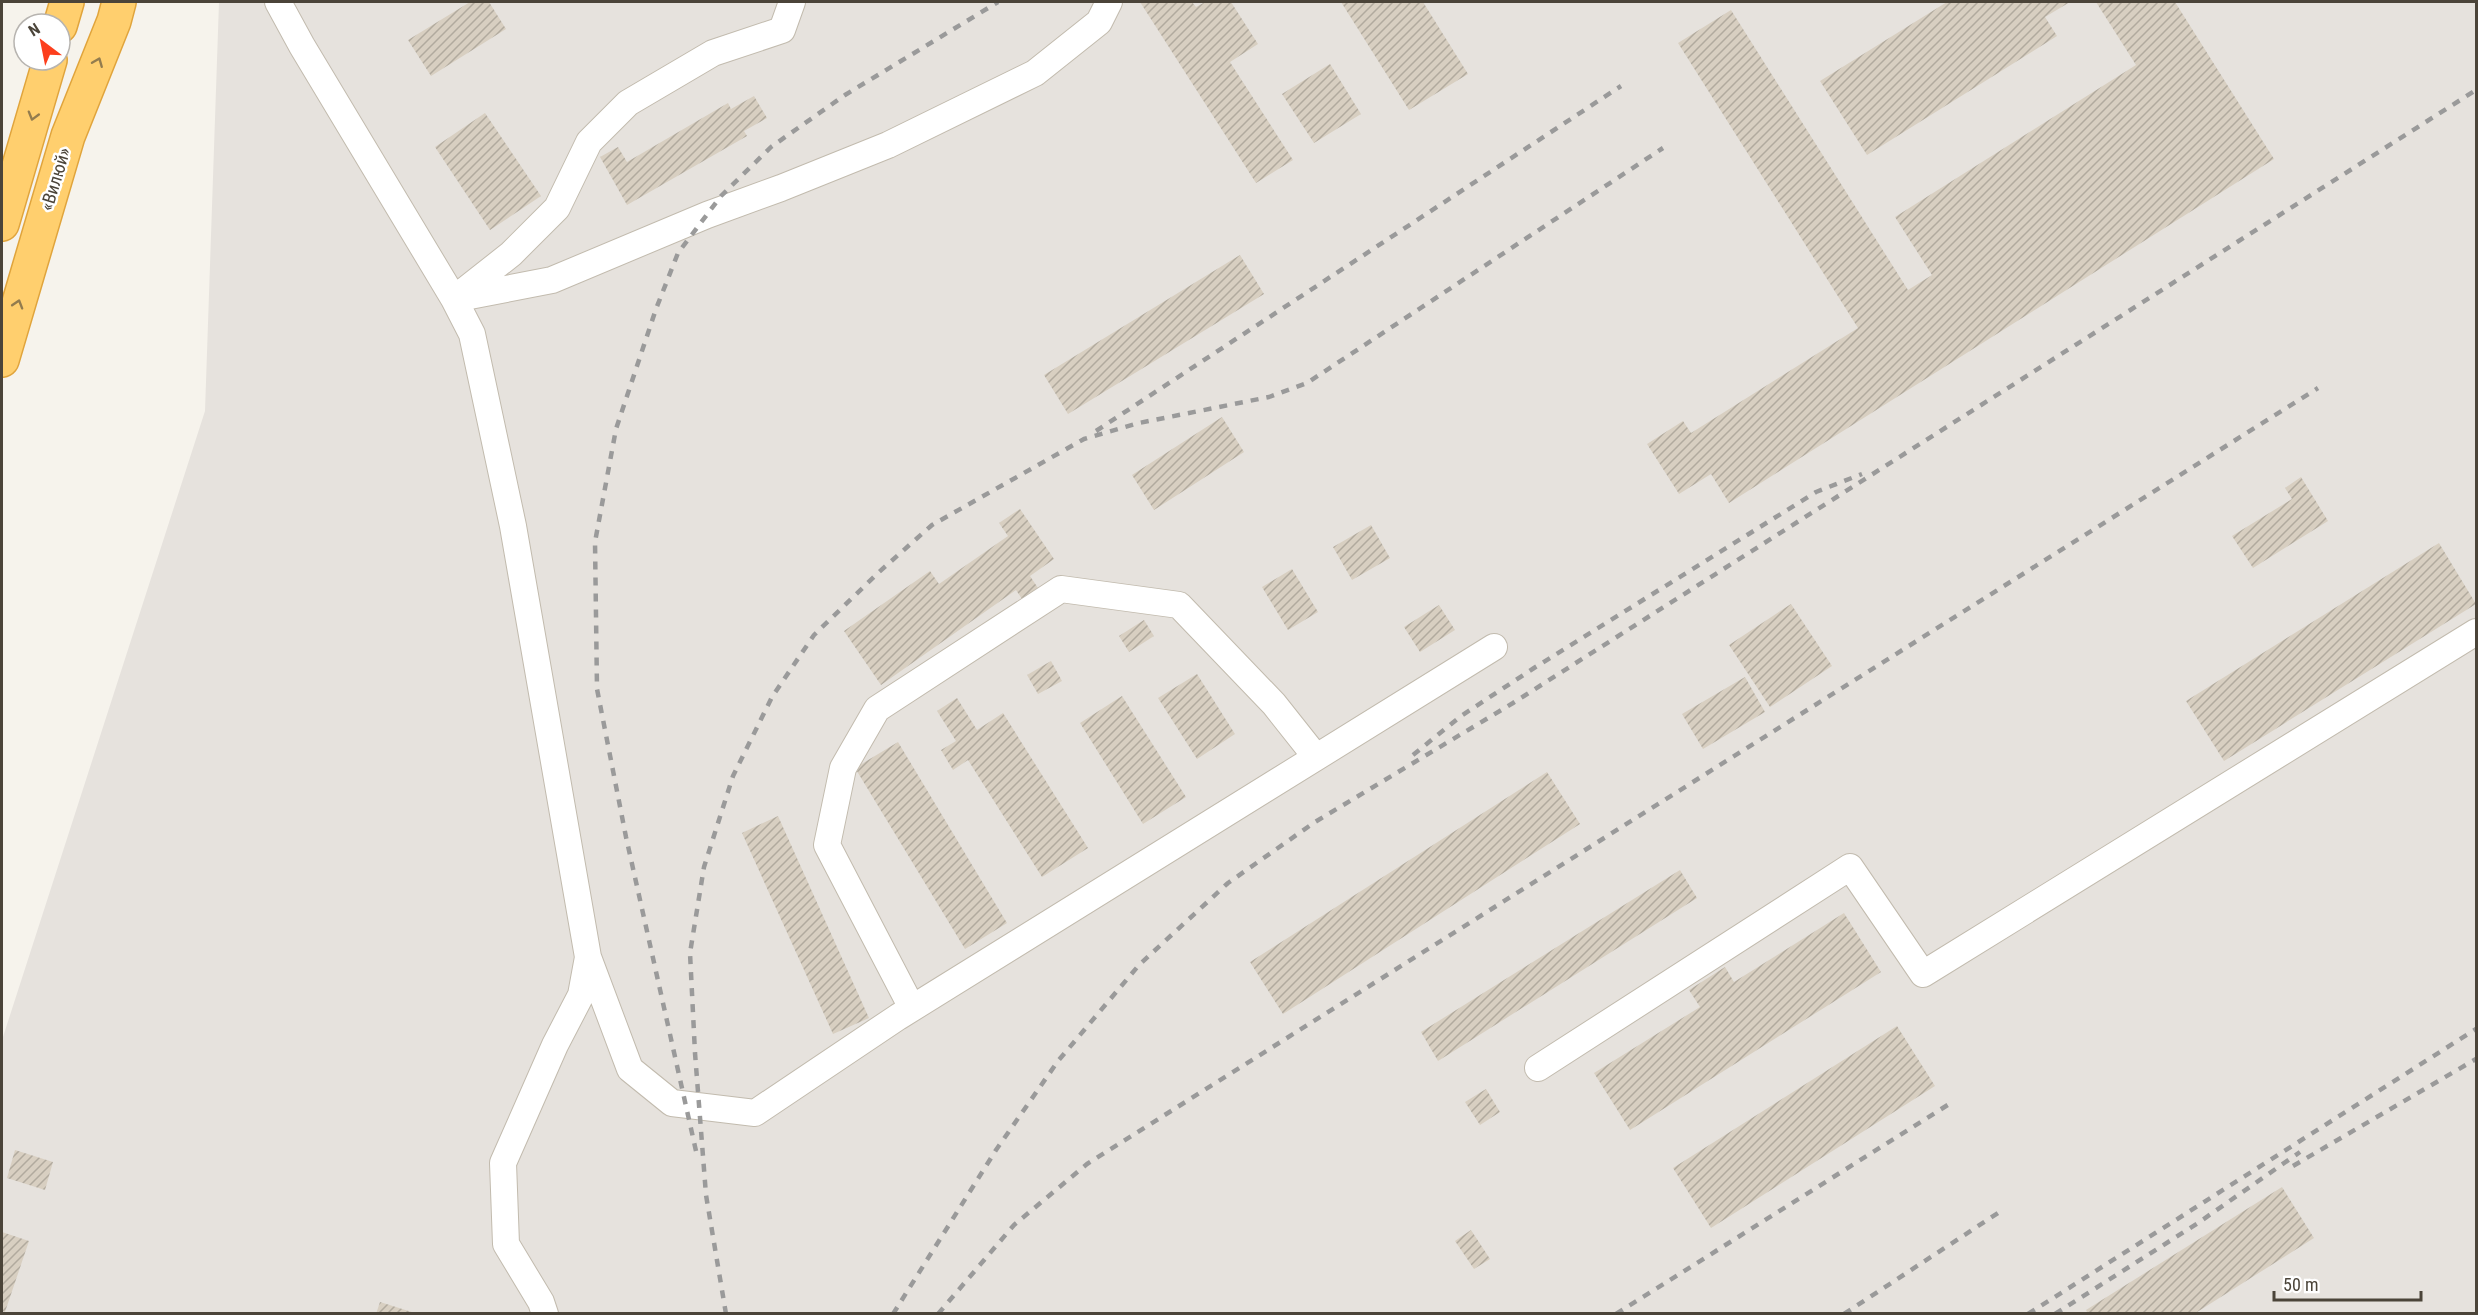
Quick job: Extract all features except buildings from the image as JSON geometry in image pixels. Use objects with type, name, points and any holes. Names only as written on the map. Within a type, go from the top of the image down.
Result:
[{"type":"highway","name":"«Вилюй»","points":[[2,360],[68,136],[119,8]]},
{"type":"highway","points":[[2,224],[46,72]]},
{"type":"street","points":[[278,2],[454,298],[472,334],[513,526],[588,957],[630,1069],[672,1103],[755,1113],[912,1008],[1494,646]]},
{"type":"street","points":[[454,298],[511,254],[557,208],[589,142],[628,103],[713,53],[782,30],[792,2]]},
{"type":"street","points":[[454,298],[552,280],[707,214],[781,188],[888,145],[1035,73],[1099,22],[1109,2]]},
{"type":"street","points":[[912,1008],[827,845],[843,768],[877,709],[1061,589],[1179,605],[1274,704],[1316,757]]},
{"type":"street","points":[[1538,1068],[1850,867],[1923,974],[2476,632]]},
{"type":"street","points":[[545,1314],[541,1302],[506,1244],[503,1162],[555,1046],[581,995],[588,957]]},
{"type":"shaded area","points":[[219,2],[2476,2],[2476,1313],[2,1314],[2,1040],[205,411]]},
{"type":"railway","points":[[696,1151],[626,837],[597,689],[595,542],[616,429],[656,309],[678,253],[721,196],[771,147],[845,95],[998,2]]},
{"type":"railway","points":[[1096,431],[1621,86]]},
{"type":"railway","points":[[893,1314],[996,1150],[1058,1061],[1139,965],[1228,883],[1315,822],[1513,703],[2476,90]]},
{"type":"railway","points":[[726,1314],[706,1195],[690,953],[704,867],[733,776],[772,697],[814,635],[932,525],[1084,439],[1139,423],[1269,397],[1307,383],[1663,148]]},
{"type":"railway","points":[[938,1314],[1014,1225],[1087,1164],[2318,388]]},
{"type":"railway","points":[[1413,755],[1461,716],[1534,668],[1816,492],[1862,474]]},
{"type":"railway","points":[[2028,1314],[2476,1029]]},
{"type":"railway","points":[[2293,1166],[2476,1059]]},
{"type":"railway","points":[[1616,1314],[1954,1101]]},
{"type":"railway","points":[[2055,1314],[2198,1223],[2300,1152]]},
{"type":"railway","points":[[1844,1314],[2001,1211]]}]
